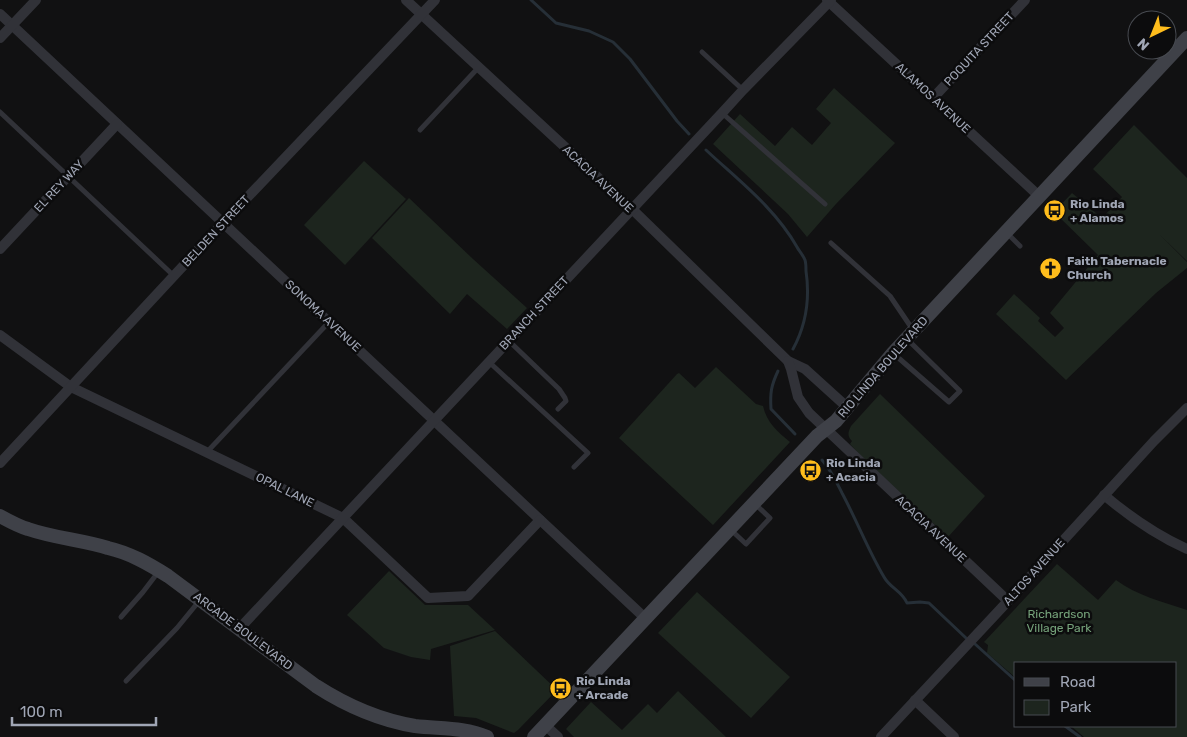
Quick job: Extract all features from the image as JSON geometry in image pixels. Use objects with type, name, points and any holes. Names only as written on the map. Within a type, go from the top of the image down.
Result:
[{"type":"main road","name":"RIO LINDA BOULEVARD","points":[[534,737],[817,436],[836,421],[893,353],[1187,38]]},
{"type":"main road","name":"ARCADE BOULEVARD","points":[[0,516],[27,529],[44,534],[111,548],[131,555],[159,570],[316,686],[356,709],[395,722],[474,732],[487,737]]},
{"type":"street","points":[[0,38],[36,0]]},
{"type":"street","name":"ACACIA AVENUE","points":[[406,0],[632,210],[788,360],[805,369],[848,408]]},
{"type":"street","name":"BELDEN STREET","points":[[0,463],[223,223],[435,0]]},
{"type":"street","name":"POQUITA STREET","points":[[933,98],[1025,0]]},
{"type":"street","name":"ALAMOS AVENUE","points":[[829,1],[1039,196]]},
{"type":"street","name":"BRANCH STREET","points":[[240,629],[743,90],[829,1]]},
{"type":"street","name":"SONOMA AVENUE","points":[[0,14],[645,618]]},
{"type":"street","name":"EL REY WAY","points":[[0,248],[117,124]]},
{"type":"street","name":"OPAL LANE","points":[[0,334],[70,387],[343,518],[428,598],[468,596],[540,520]]},
{"type":"street","name":"ACACIA AVENUE","points":[[788,360],[798,397],[809,413],[1008,601]]},
{"type":"street","name":"ALTOS AVENUE","points":[[881,737],[1154,441],[1187,408]]},
{"type":"street","points":[[1104,495],[1141,524],[1158,535],[1187,549]]},
{"type":"street","points":[[915,700],[954,737]]},
{"type":"street","points":[[545,725],[558,737]]},
{"type":"lane","points":[[702,52],[743,90]]},
{"type":"lane","points":[[420,130],[478,68]]},
{"type":"lane","points":[[0,112],[174,276]]},
{"type":"lane","points":[[722,113],[825,204]]},
{"type":"lane","points":[[1006,232],[1020,246]]},
{"type":"lane","points":[[831,243],[890,296],[910,335],[960,391],[949,402],[893,353]]},
{"type":"lane","points":[[207,452],[329,322]]},
{"type":"lane","points":[[508,341],[559,389],[566,401],[558,409]]},
{"type":"lane","points":[[489,362],[588,452],[574,467]]},
{"type":"lane","points":[[730,529],[746,544],[770,518],[754,503]]},
{"type":"lane","points":[[121,617],[159,570]]},
{"type":"lane","points":[[126,681],[201,600]]},
{"type":"green space","points":[[834,88],[895,143],[807,237],[788,214],[713,144],[740,114],[775,146],[792,127],[812,145],[831,123],[816,109]]},
{"type":"green space","points":[[1134,125],[1187,178],[1187,261],[1160,235],[1187,262],[1187,268],[1156,293],[1066,380],[996,314],[1014,294],[1040,318],[1038,321],[1055,337],[1064,328],[1050,313],[1098,255],[1054,212],[1072,193],[1102,218],[1122,197],[1093,169]]},
{"type":"green space","points":[[364,161],[406,199],[345,265],[304,225]]},
{"type":"green space","points":[[409,198],[527,308],[507,329],[467,294],[450,314],[372,238]]},
{"type":"green space","points":[[716,367],[756,404],[763,406],[770,422],[790,442],[713,525],[619,438],[677,374],[679,373],[695,388]]},
{"type":"green space","points":[[880,394],[985,496],[948,537],[850,444],[852,441],[849,437],[851,426]]},
{"type":"green space","name":"Richardson Village Park","points":[[1057,564],[1098,600],[1116,580],[1141,594],[1187,610],[1187,737],[1084,737],[1072,727],[1177,727],[1177,662],[1014,662],[1014,676],[987,653],[988,645],[984,642]]},
{"type":"green space","points":[[389,571],[425,605],[468,605],[495,630],[431,649],[430,660],[411,657],[384,648],[347,615]]},
{"type":"green space","points":[[697,592],[790,677],[751,718],[658,633]]},
{"type":"green space","points":[[495,631],[557,690],[514,733],[476,718],[454,716],[450,646]]},
{"type":"green space","points":[[678,691],[726,737],[574,737],[566,729],[591,702],[622,730],[648,704],[657,713]]},
{"type":"waterway","points":[[531,0],[556,23],[589,31],[613,42],[630,59],[689,134]]},
{"type":"waterway","points":[[706,150],[767,207],[788,233],[805,260],[807,281],[806,311],[793,349]]},
{"type":"waterway","points":[[778,371],[771,390],[771,409],[795,434]]},
{"type":"waterway","points":[[822,460],[835,480],[887,581],[902,595],[907,603],[929,603],[966,638]]},
{"type":"waterway","points":[[975,644],[1014,679]]},
{"type":"waterway","points":[[1066,727],[1080,737]]},
{"type":"place","name":"Rio Linda + Alamos","points":[[1054,211]]},
{"type":"place","name":"Faith Tabernacle Church","points":[[1051,268]]},
{"type":"place","name":"Rio Linda + Acacia","points":[[810,470]]},
{"type":"place","name":"Rio Linda + Arcade","points":[[560,688]]}]
